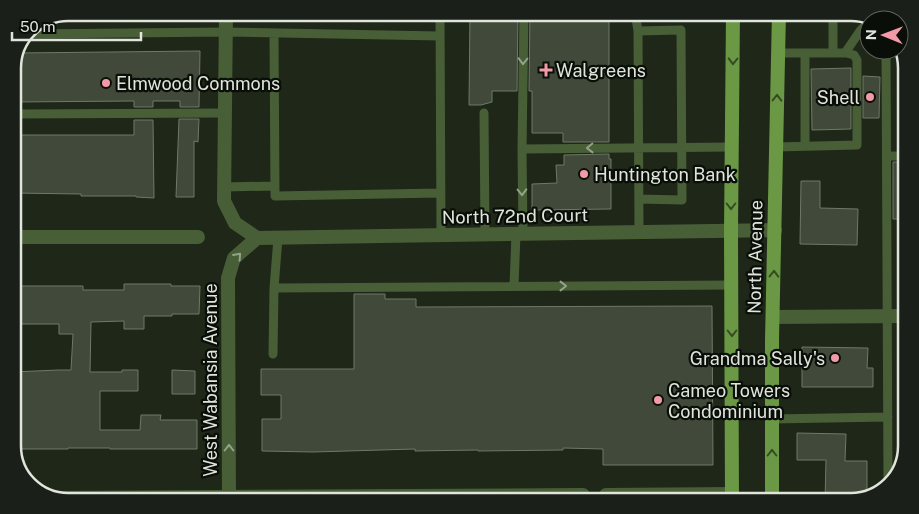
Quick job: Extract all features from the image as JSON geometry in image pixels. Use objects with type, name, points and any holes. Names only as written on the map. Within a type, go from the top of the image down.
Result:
[{"type":"main road","name":"North Avenue","points":[[732,493],[731,231],[733,21]]},
{"type":"main road","name":"North Avenue","points":[[772,493],[778,21]]},
{"type":"street","points":[[226,21],[224,201],[235,223],[257,238]]},
{"type":"street","name":"North 72nd Court","points":[[257,238],[775,230]]},
{"type":"street","points":[[21,237],[198,237]]},
{"type":"street","name":"West Wabansia Avenue","points":[[229,493],[228,278],[234,258],[257,238]]},
{"type":"street","points":[[773,317],[898,316]]},
{"type":"lane","points":[[440,21],[441,236]]},
{"type":"lane","points":[[514,286],[519,234],[524,21]]},
{"type":"lane","points":[[636,21],[639,232]]},
{"type":"lane","points":[[833,21],[833,53]]},
{"type":"lane","points":[[638,31],[681,30],[682,200],[639,199]]},
{"type":"lane","points":[[36,34],[226,32],[440,36]]},
{"type":"lane","points":[[845,53],[859,32]]},
{"type":"lane","points":[[274,33],[275,196],[440,194]]},
{"type":"lane","points":[[776,147],[857,145],[857,60],[854,55],[845,53],[778,53]]},
{"type":"lane","points":[[805,53],[808,76],[808,127],[805,146]]},
{"type":"lane","points":[[886,60],[888,474]]},
{"type":"lane","points":[[21,114],[224,112]]},
{"type":"lane","points":[[484,113],[484,235]]},
{"type":"lane","points":[[522,149],[732,146]]},
{"type":"lane","points":[[887,156],[898,156]]},
{"type":"lane","points":[[224,186],[275,186]]},
{"type":"lane","points":[[273,354],[274,288],[278,238]]},
{"type":"lane","points":[[274,288],[732,284]]},
{"type":"lane","points":[[772,419],[888,417]]},
{"type":"building","points":[[470,21],[518,21],[517,91],[492,91],[492,102],[481,105],[469,105]]},
{"type":"building","name":"Walgreens","points":[[530,21],[609,21],[609,142],[563,142],[563,133],[532,133],[532,91],[529,91]]},
{"type":"building","name":"Elmwood Commons","points":[[200,51],[199,107],[180,107],[180,101],[153,101],[153,107],[134,107],[134,101],[21,102],[21,65],[24,53]]},
{"type":"building","name":"Shell","points":[[851,68],[851,129],[812,130],[811,69]]},
{"type":"building","name":"Shell","points":[[863,76],[880,77],[879,118],[863,118]]},
{"type":"building","points":[[179,119],[199,119],[198,142],[194,141],[194,197],[176,197]]},
{"type":"building","points":[[134,120],[153,120],[154,198],[21,193],[21,135],[134,135]]},
{"type":"building","name":"Huntington Bank","points":[[609,154],[609,159],[611,159],[611,209],[532,210],[532,184],[557,183],[556,165],[564,165],[564,155]]},
{"type":"building","points":[[893,162],[898,162],[898,219],[893,219]]},
{"type":"building","points":[[801,181],[820,181],[820,208],[858,209],[857,245],[800,244]]},
{"type":"building","points":[[124,284],[200,286],[199,314],[144,316],[144,329],[124,329],[124,321],[91,322],[90,372],[138,370],[138,391],[100,391],[100,430],[140,430],[141,415],[161,415],[160,420],[197,420],[197,449],[21,449],[21,372],[71,370],[73,334],[59,334],[59,324],[21,324],[21,286],[83,286],[83,290],[124,290]]},
{"type":"building","points":[[354,294],[385,294],[385,299],[416,299],[416,307],[712,306],[713,465],[603,465],[603,449],[262,451],[262,419],[281,419],[281,395],[261,395],[261,369],[354,369]]},
{"type":"building","name":"Grandma Sally's","points":[[802,347],[868,348],[867,368],[873,368],[873,387],[802,387]]},
{"type":"building","points":[[172,370],[195,371],[195,394],[172,394]]},
{"type":"building","points":[[797,433],[846,434],[845,461],[867,461],[867,490],[851,493],[825,493],[826,460],[797,460]]},
{"type":"place","name":"Walgreens","points":[[546,70]]},
{"type":"place","name":"Elmwood Commons","points":[[106,83]]},
{"type":"place","name":"Shell","points":[[870,97]]},
{"type":"place","name":"Huntington Bank","points":[[584,174]]},
{"type":"place","name":"Grandma Sally's","points":[[835,358]]},
{"type":"place","name":"Cameo Towers Condominium","points":[[658,400]]}]
